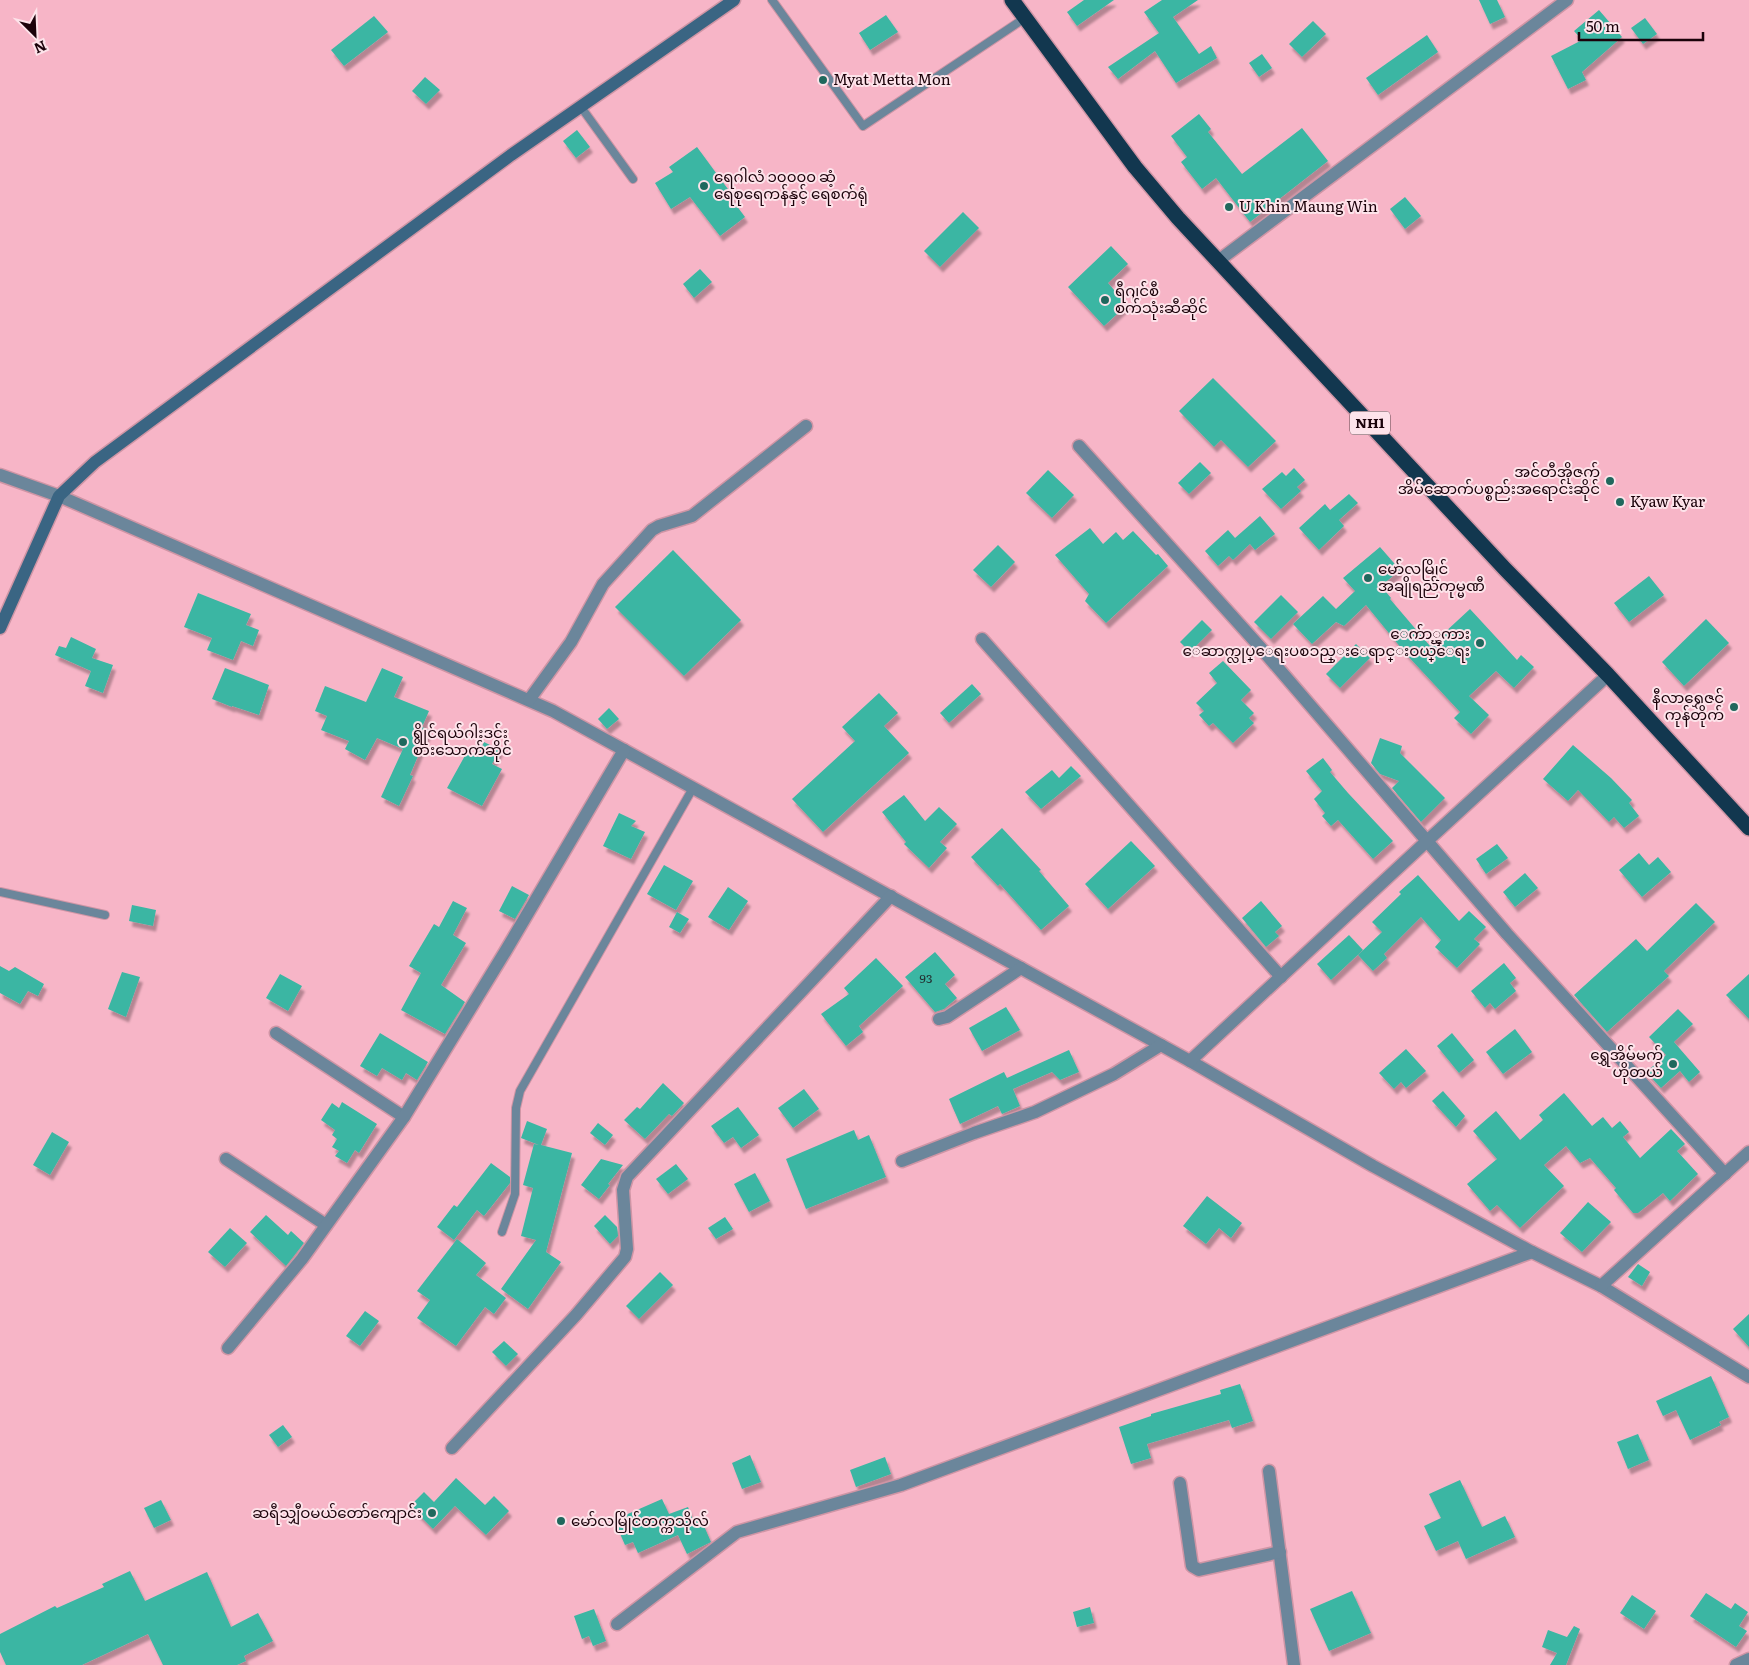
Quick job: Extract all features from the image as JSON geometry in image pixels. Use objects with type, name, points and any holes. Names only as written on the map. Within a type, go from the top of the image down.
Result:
[{"type":"highway","name":"NH1","points":[[1012,0],[1135,167],[1178,218],[1505,569],[1608,675],[1748,826]]},
{"type":"main road","points":[[0,628],[59,496],[95,462],[511,155],[734,0]]},
{"type":"street","points":[[1218,261],[1567,0]]},
{"type":"street","points":[[529,700],[571,642],[602,584],[652,530],[658,526],[692,516],[806,426]]},
{"type":"street","points":[[1079,446],[1260,647],[1507,934],[1726,1174]]},
{"type":"street","points":[[0,475],[59,496],[553,711],[1190,1061],[1373,1166],[1532,1252],[1601,1286],[1749,1377]]},
{"type":"street","points":[[982,639],[1280,977]]},
{"type":"street","points":[[1190,1061],[1608,675]]},
{"type":"street","points":[[228,1348],[302,1259],[404,1117],[505,952],[624,750]]},
{"type":"street","points":[[452,1448],[576,1315],[625,1258],[627,1249],[623,1190],[627,1177],[891,896]]},
{"type":"street","points":[[939,1019],[947,1017],[1021,968]]},
{"type":"street","points":[[276,1033],[404,1117]]},
{"type":"street","points":[[902,1161],[1035,1112],[1114,1074],[1161,1045]]},
{"type":"street","points":[[1601,1286],[1749,1152]]},
{"type":"street","points":[[226,1159],[326,1225]]},
{"type":"street","points":[[617,1624],[737,1532],[901,1484],[1532,1252]]},
{"type":"street","points":[[1269,1471],[1294,1665]]},
{"type":"street","points":[[1180,1483],[1192,1566],[1199,1570],[1280,1552]]},
{"type":"street","points":[[1736,1665],[1749,1659]]},
{"type":"lane","points":[[772,0],[863,126],[1025,18]]},
{"type":"lane","points":[[580,107],[633,179]]},
{"type":"lane","points":[[502,1232],[515,1194],[516,1108],[520,1091],[694,788]]},
{"type":"lane","points":[[0,892],[105,915]]},
{"type":"building","points":[[1084,0],[1114,0],[1077,26],[1067,12]]},
{"type":"building","points":[[1162,0],[1198,0],[1173,17],[1199,54],[1211,46],[1217,58],[1176,83],[1155,51],[1118,79],[1108,67],[1159,33],[1144,12]]},
{"type":"building","points":[[1479,0],[1497,0],[1505,17],[1490,24]]},
{"type":"building","points":[[1599,10],[1622,37],[1582,72],[1586,80],[1568,89],[1551,56],[1582,40],[1574,31]]},
{"type":"building","points":[[886,15],[898,32],[870,50],[859,33]]},
{"type":"building","points":[[374,16],[388,32],[344,66],[331,50]]},
{"type":"building","points":[[1645,18],[1657,34],[1643,44],[1631,28]]},
{"type":"building","points":[[1313,21],[1326,34],[1302,57],[1289,44]]},
{"type":"building","points":[[1427,35],[1438,52],[1378,95],[1366,78]]},
{"type":"building","points":[[1262,54],[1272,68],[1259,77],[1249,63]]},
{"type":"building","points":[[425,77],[440,90],[426,104],[412,91]]},
{"type":"building","points":[[1199,114],[1211,129],[1208,132],[1242,174],[1302,128],[1328,161],[1250,222],[1216,178],[1202,189],[1181,162],[1187,157],[1171,136]]},
{"type":"building","points":[[577,130],[590,147],[576,158],[563,141]]},
{"type":"building","points":[[697,147],[733,196],[730,197],[745,217],[720,236],[690,197],[671,209],[655,183],[673,172],[669,167]]},
{"type":"building","points":[[1405,197],[1421,216],[1405,229],[1390,209]]},
{"type":"building","points":[[963,212],[979,228],[940,267],[924,251]]},
{"type":"building","points":[[1111,246],[1128,264],[1108,283],[1127,305],[1104,326],[1068,287]]},
{"type":"building","points":[[700,269],[712,282],[694,298],[683,284]]},
{"type":"building","points":[[1213,378],[1276,441],[1248,467],[1221,440],[1214,447],[1179,411]]},
{"type":"building","points":[[1200,462],[1211,473],[1189,494],[1178,483]]},
{"type":"building","points":[[1294,468],[1305,480],[1297,487],[1301,491],[1281,509],[1262,489],[1282,472],[1286,476]]},
{"type":"building","points":[[1048,470],[1074,495],[1052,518],[1026,493]]},
{"type":"building","points":[[1349,494],[1358,503],[1339,520],[1344,526],[1319,550],[1299,528],[1325,504],[1330,510]]},
{"type":"building","points":[[1260,516],[1275,534],[1255,550],[1250,544],[1233,560],[1229,556],[1218,566],[1205,551],[1228,530],[1235,538]]},
{"type":"building","points":[[1090,528],[1103,544],[1116,532],[1123,540],[1133,531],[1168,566],[1106,623],[1085,601],[1089,594],[1055,555]]},
{"type":"building","points":[[998,545],[1015,562],[991,587],[973,570]]},
{"type":"building","points":[[1380,547],[1400,570],[1381,586],[1430,646],[1470,609],[1517,660],[1521,655],[1534,667],[1514,688],[1496,671],[1469,696],[1489,715],[1471,734],[1454,718],[1460,712],[1406,654],[1366,605],[1344,626],[1336,622],[1312,644],[1293,624],[1323,596],[1336,609],[1355,591],[1343,578]]},
{"type":"building","points":[[673,550],[741,620],[684,676],[615,607]]},
{"type":"building","points":[[1649,576],[1664,595],[1629,622],[1614,603]]},
{"type":"building","points":[[198,593],[251,614],[246,625],[259,630],[253,646],[241,641],[233,660],[207,650],[212,638],[184,627]]},
{"type":"building","points":[[1281,595],[1298,612],[1271,639],[1254,622]]},
{"type":"building","points":[[1706,619],[1729,643],[1684,686],[1662,662]]},
{"type":"building","points":[[1202,620],[1212,630],[1190,652],[1180,642]]},
{"type":"building","points":[[71,637],[96,649],[92,658],[113,665],[103,693],[85,686],[91,671],[55,655],[59,646],[66,648]]},
{"type":"building","points":[[1356,644],[1370,658],[1340,688],[1326,674]]},
{"type":"building","points":[[1223,661],[1251,690],[1241,700],[1254,713],[1249,718],[1254,723],[1233,743],[1213,723],[1209,726],[1199,715],[1204,711],[1196,703],[1217,683],[1209,673]]},
{"type":"building","points":[[225,668],[269,685],[259,715],[212,699]]},
{"type":"building","points":[[382,668],[403,677],[394,697],[429,711],[422,727],[429,730],[410,775],[413,776],[399,806],[381,797],[403,749],[377,738],[365,760],[345,749],[349,741],[321,730],[327,716],[315,711],[325,686],[366,702]]},
{"type":"building","points":[[972,684],[981,694],[949,723],[940,713]]},
{"type":"building","points":[[879,693],[898,713],[884,726],[909,753],[823,832],[792,799],[855,741],[842,727]]},
{"type":"building","points":[[609,708],[619,719],[607,729],[598,719]]},
{"type":"building","points":[[1380,738],[1402,746],[1400,753],[1445,798],[1421,822],[1392,788],[1399,781],[1380,774],[1371,763]]},
{"type":"building","points":[[484,742],[500,750],[492,764],[502,769],[482,806],[447,788],[467,752],[477,757]]},
{"type":"building","points":[[1573,745],[1611,778],[1632,800],[1629,803],[1639,816],[1624,828],[1614,817],[1609,822],[1578,790],[1568,801],[1543,779]]},
{"type":"building","points":[[1323,758],[1332,770],[1330,772],[1393,841],[1373,859],[1338,820],[1331,826],[1322,816],[1325,813],[1314,799],[1322,791],[1306,771]]},
{"type":"building","points":[[1071,766],[1081,776],[1041,809],[1025,792],[1052,770],[1059,778]]},
{"type":"building","points":[[904,795],[925,821],[939,807],[957,824],[940,842],[947,848],[929,868],[904,844],[906,842],[882,812]]},
{"type":"building","points":[[619,813],[636,821],[631,826],[645,832],[631,859],[603,846]]},
{"type":"building","points":[[1002,828],[1041,870],[1039,871],[1069,906],[1041,930],[1000,884],[998,886],[971,857]]},
{"type":"building","points":[[1131,841],[1155,866],[1108,909],[1085,884]]},
{"type":"building","points":[[1497,844],[1508,858],[1486,874],[1476,859]]},
{"type":"building","points":[[1639,853],[1649,865],[1658,857],[1671,872],[1642,897],[1619,870]]},
{"type":"building","points":[[664,865],[693,881],[676,910],[647,894]]},
{"type":"building","points":[[1525,873],[1538,888],[1515,907],[1503,892]]},
{"type":"building","points":[[1418,875],[1459,921],[1469,911],[1486,927],[1474,939],[1480,944],[1457,968],[1435,947],[1441,940],[1421,917],[1384,954],[1387,958],[1373,971],[1358,955],[1382,932],[1372,922],[1401,894],[1399,892]]},
{"type":"building","points":[[512,886],[529,895],[515,919],[499,911]]},
{"type":"building","points":[[728,887],[748,901],[729,930],[708,917]]},
{"type":"building","points":[[453,901],[467,908],[453,935],[466,943],[441,985],[465,1002],[445,1034],[401,1010],[421,973],[409,966],[434,924],[439,927]]},
{"type":"building","points":[[1261,901],[1282,926],[1275,932],[1279,936],[1266,947],[1242,918]]},
{"type":"building","points":[[1696,903],[1715,922],[1664,971],[1669,976],[1607,1032],[1574,995],[1636,939],[1647,951]]},
{"type":"building","points":[[132,905],[156,910],[153,926],[129,921]]},
{"type":"building","points":[[677,912],[689,919],[680,933],[669,927]]},
{"type":"building","points":[[1349,935],[1363,950],[1331,980],[1317,964]]},
{"type":"building","points":[[935,952],[955,975],[945,984],[957,998],[944,1009],[935,1012],[905,977]]},
{"type":"building","points":[[876,958],[903,986],[859,1026],[863,1032],[846,1046],[821,1014],[849,994],[844,988]]},
{"type":"building","points":[[1504,963],[1516,978],[1510,983],[1516,991],[1495,1009],[1490,1003],[1485,1008],[1471,991]]},
{"type":"building","points":[[0,966],[9,971],[15,967],[44,984],[38,996],[28,991],[20,1004],[0,993]]},
{"type":"building","points":[[122,972],[140,977],[126,1017],[108,1009]]},
{"type":"building","points":[[280,974],[302,986],[288,1011],[266,998]]},
{"type":"building","points":[[1749,974],[1749,1019],[1726,995]]},
{"type":"building","points":[[1006,1007],[1020,1030],[982,1051],[969,1028]]},
{"type":"building","points":[[1678,1009],[1693,1024],[1674,1042],[1700,1072],[1689,1082],[1680,1071],[1661,1088],[1646,1072],[1666,1055],[1649,1037]]},
{"type":"building","points":[[1515,1029],[1532,1052],[1503,1074],[1486,1052]]},
{"type":"building","points":[[380,1033],[428,1062],[417,1080],[406,1073],[402,1080],[382,1068],[377,1076],[360,1066]]},
{"type":"building","points":[[1452,1033],[1474,1060],[1459,1073],[1437,1046]]},
{"type":"building","points":[[1406,1049],[1426,1071],[1406,1088],[1401,1082],[1394,1089],[1379,1073]]},
{"type":"building","points":[[1069,1050],[1079,1072],[1060,1080],[1052,1072],[1013,1089],[1020,1106],[1002,1114],[998,1106],[960,1124],[949,1099],[1004,1072],[1007,1078]]},
{"type":"building","points":[[663,1083],[684,1103],[672,1116],[669,1114],[645,1139],[624,1120],[637,1107],[640,1109]]},
{"type":"building","points":[[804,1089],[819,1109],[793,1128],[778,1108]]},
{"type":"building","points":[[1443,1091],[1465,1116],[1456,1127],[1432,1101]]},
{"type":"building","points":[[1564,1093],[1592,1126],[1603,1117],[1612,1128],[1620,1121],[1629,1132],[1623,1137],[1640,1158],[1671,1129],[1685,1144],[1677,1151],[1698,1174],[1670,1201],[1663,1193],[1638,1213],[1633,1213],[1614,1190],[1616,1188],[1590,1158],[1580,1163],[1566,1146],[1544,1165],[1564,1186],[1520,1228],[1497,1205],[1490,1211],[1467,1184],[1497,1159],[1473,1131],[1496,1111],[1520,1140],[1543,1120],[1539,1115]]},
{"type":"building","points":[[342,1102],[377,1124],[359,1153],[355,1150],[347,1163],[335,1156],[339,1151],[332,1147],[337,1139],[332,1135],[335,1130],[321,1120],[332,1103],[339,1108]]},
{"type":"building","points":[[738,1107],[759,1135],[741,1148],[733,1137],[724,1143],[711,1126]]},
{"type":"building","points":[[527,1121],[547,1129],[541,1145],[572,1153],[546,1252],[561,1262],[528,1309],[501,1289],[536,1240],[521,1236],[533,1188],[523,1185],[534,1144],[539,1145],[521,1138]]},
{"type":"building","points":[[598,1123],[613,1135],[605,1145],[590,1133]]},
{"type":"building","points":[[854,1130],[858,1140],[869,1135],[886,1177],[806,1209],[786,1159]]},
{"type":"building","points":[[52,1132],[69,1142],[50,1175],[33,1165]]},
{"type":"building","points":[[601,1159],[623,1165],[599,1199],[581,1185]]},
{"type":"building","points":[[491,1163],[510,1177],[510,1183],[484,1216],[477,1210],[454,1240],[437,1227],[454,1205],[457,1207]]},
{"type":"building","points":[[676,1164],[688,1179],[668,1194],[656,1179]]},
{"type":"building","points":[[755,1173],[770,1201],[749,1212],[734,1184]]},
{"type":"building","points":[[1207,1196],[1242,1223],[1231,1238],[1219,1228],[1206,1244],[1183,1226]]},
{"type":"building","points":[[1588,1202],[1611,1222],[1582,1252],[1560,1233]]},
{"type":"building","points":[[266,1215],[288,1235],[291,1231],[304,1243],[286,1266],[250,1232]]},
{"type":"building","points":[[605,1215],[617,1227],[618,1236],[610,1244],[594,1226]]},
{"type":"building","points":[[725,1217],[733,1229],[716,1239],[708,1228]]},
{"type":"building","points":[[230,1228],[247,1243],[225,1267],[208,1252]]},
{"type":"building","points":[[457,1239],[486,1263],[476,1275],[506,1298],[494,1314],[485,1307],[456,1346],[417,1318],[430,1300],[417,1291]]},
{"type":"building","points":[[1638,1264],[1650,1272],[1642,1286],[1628,1277]]},
{"type":"building","points":[[660,1272],[673,1285],[639,1319],[626,1306]]},
{"type":"building","points":[[365,1311],[379,1321],[360,1346],[346,1336]]},
{"type":"building","points":[[1749,1314],[1749,1347],[1733,1329]]},
{"type":"building","points":[[504,1341],[518,1354],[506,1366],[492,1352]]},
{"type":"building","points":[[1711,1376],[1729,1417],[1719,1422],[1721,1425],[1690,1440],[1676,1410],[1663,1416],[1656,1401]]},
{"type":"building","points":[[1240,1384],[1253,1421],[1232,1428],[1229,1420],[1147,1444],[1151,1458],[1131,1464],[1119,1427],[1151,1416],[1151,1414],[1221,1394],[1220,1390]]},
{"type":"building","points":[[283,1425],[292,1437],[278,1447],[269,1435]]},
{"type":"building","points":[[1638,1434],[1649,1460],[1628,1469],[1617,1442]]},
{"type":"building","points":[[750,1455],[761,1482],[742,1489],[732,1463]]},
{"type":"building","points":[[885,1457],[891,1474],[856,1487],[850,1470]]},
{"type":"building","points":[[456,1478],[485,1505],[494,1496],[509,1511],[486,1535],[455,1506],[433,1529],[410,1506],[424,1492],[434,1502]]},
{"type":"building","points":[[1460,1480],[1482,1527],[1505,1516],[1515,1537],[1466,1559],[1458,1541],[1436,1551],[1424,1526],[1441,1518],[1429,1494]]},
{"type":"building","points":[[662,1499],[669,1514],[688,1507],[693,1520],[700,1517],[711,1542],[687,1554],[678,1535],[638,1553],[633,1542],[625,1545],[614,1520]]},
{"type":"building","points":[[161,1500],[171,1520],[154,1528],[144,1508]]},
{"type":"building","points":[[130,1571],[145,1601],[207,1572],[231,1627],[258,1613],[273,1641],[244,1656],[246,1661],[237,1665],[163,1665],[148,1634],[82,1665],[6,1665],[0,1652],[0,1634],[55,1606],[57,1608],[104,1587],[102,1584]]},
{"type":"building","points":[[1352,1591],[1371,1633],[1329,1651],[1310,1609]]},
{"type":"building","points":[[1706,1593],[1731,1609],[1735,1603],[1748,1612],[1739,1626],[1747,1631],[1736,1647],[1690,1616]]},
{"type":"building","points":[[1632,1595],[1656,1611],[1644,1629],[1620,1613]]},
{"type":"building","points":[[1090,1607],[1094,1623],[1077,1627],[1073,1612]]},
{"type":"building","points":[[594,1609],[606,1641],[593,1646],[589,1636],[582,1639],[574,1616]]},
{"type":"building","points":[[1574,1626],[1580,1629],[1566,1665],[1550,1665],[1557,1653],[1542,1647],[1548,1630],[1567,1637]]},
{"type":"place","name":"Myat Metta Mon","points":[[823,80]]},
{"type":"place","name":"ရေဂါလံ ၁၀၀၀၀ ဆံ့ ရေစုရေကန်နှင့် ရေစက်ရုံ","points":[[704,186]]},
{"type":"place","name":"U Khin Maung Win","points":[[1229,207]]},
{"type":"place","name":"ရီဂျင်စီ စက်သုံးဆီဆိုင်","points":[[1105,300]]},
{"type":"place","name":"အင်တီအိုဇက် အိမ်ဆောက်ပစ္စည်းအရောင်းဆိုင်","points":[[1610,481]]},
{"type":"place","name":"Kyaw Kyar","points":[[1620,502]]},
{"type":"place","name":"မော်လမြိုင် အချိုရည်ကုမ္မဏီ","points":[[1368,578]]},
{"type":"place","name":"ေက်ာ္ၾကား ေဆာက္လုပ္ေရးပစၥည္းေရာင္းဝယ္ေရး","points":[[1480,643]]},
{"type":"place","name":"နီလာရွှေဇင် ကုန်တိုက်","points":[[1734,707]]},
{"type":"place","name":"ရွိုင်ရယ်ဂါးဒင်း စားသောက်ဆိုင်","points":[[403,742]]},
{"type":"place","name":"ရွှေအိမ်မက် ဟိုတယ်","points":[[1673,1064]]},
{"type":"place","name":"ဆရီသျှီဝမယ်တော်ကျောင်း","points":[[432,1513]]},
{"type":"place","name":"မော်လမြိုင်တက္ကသိုလ်","points":[[561,1521]]}]
